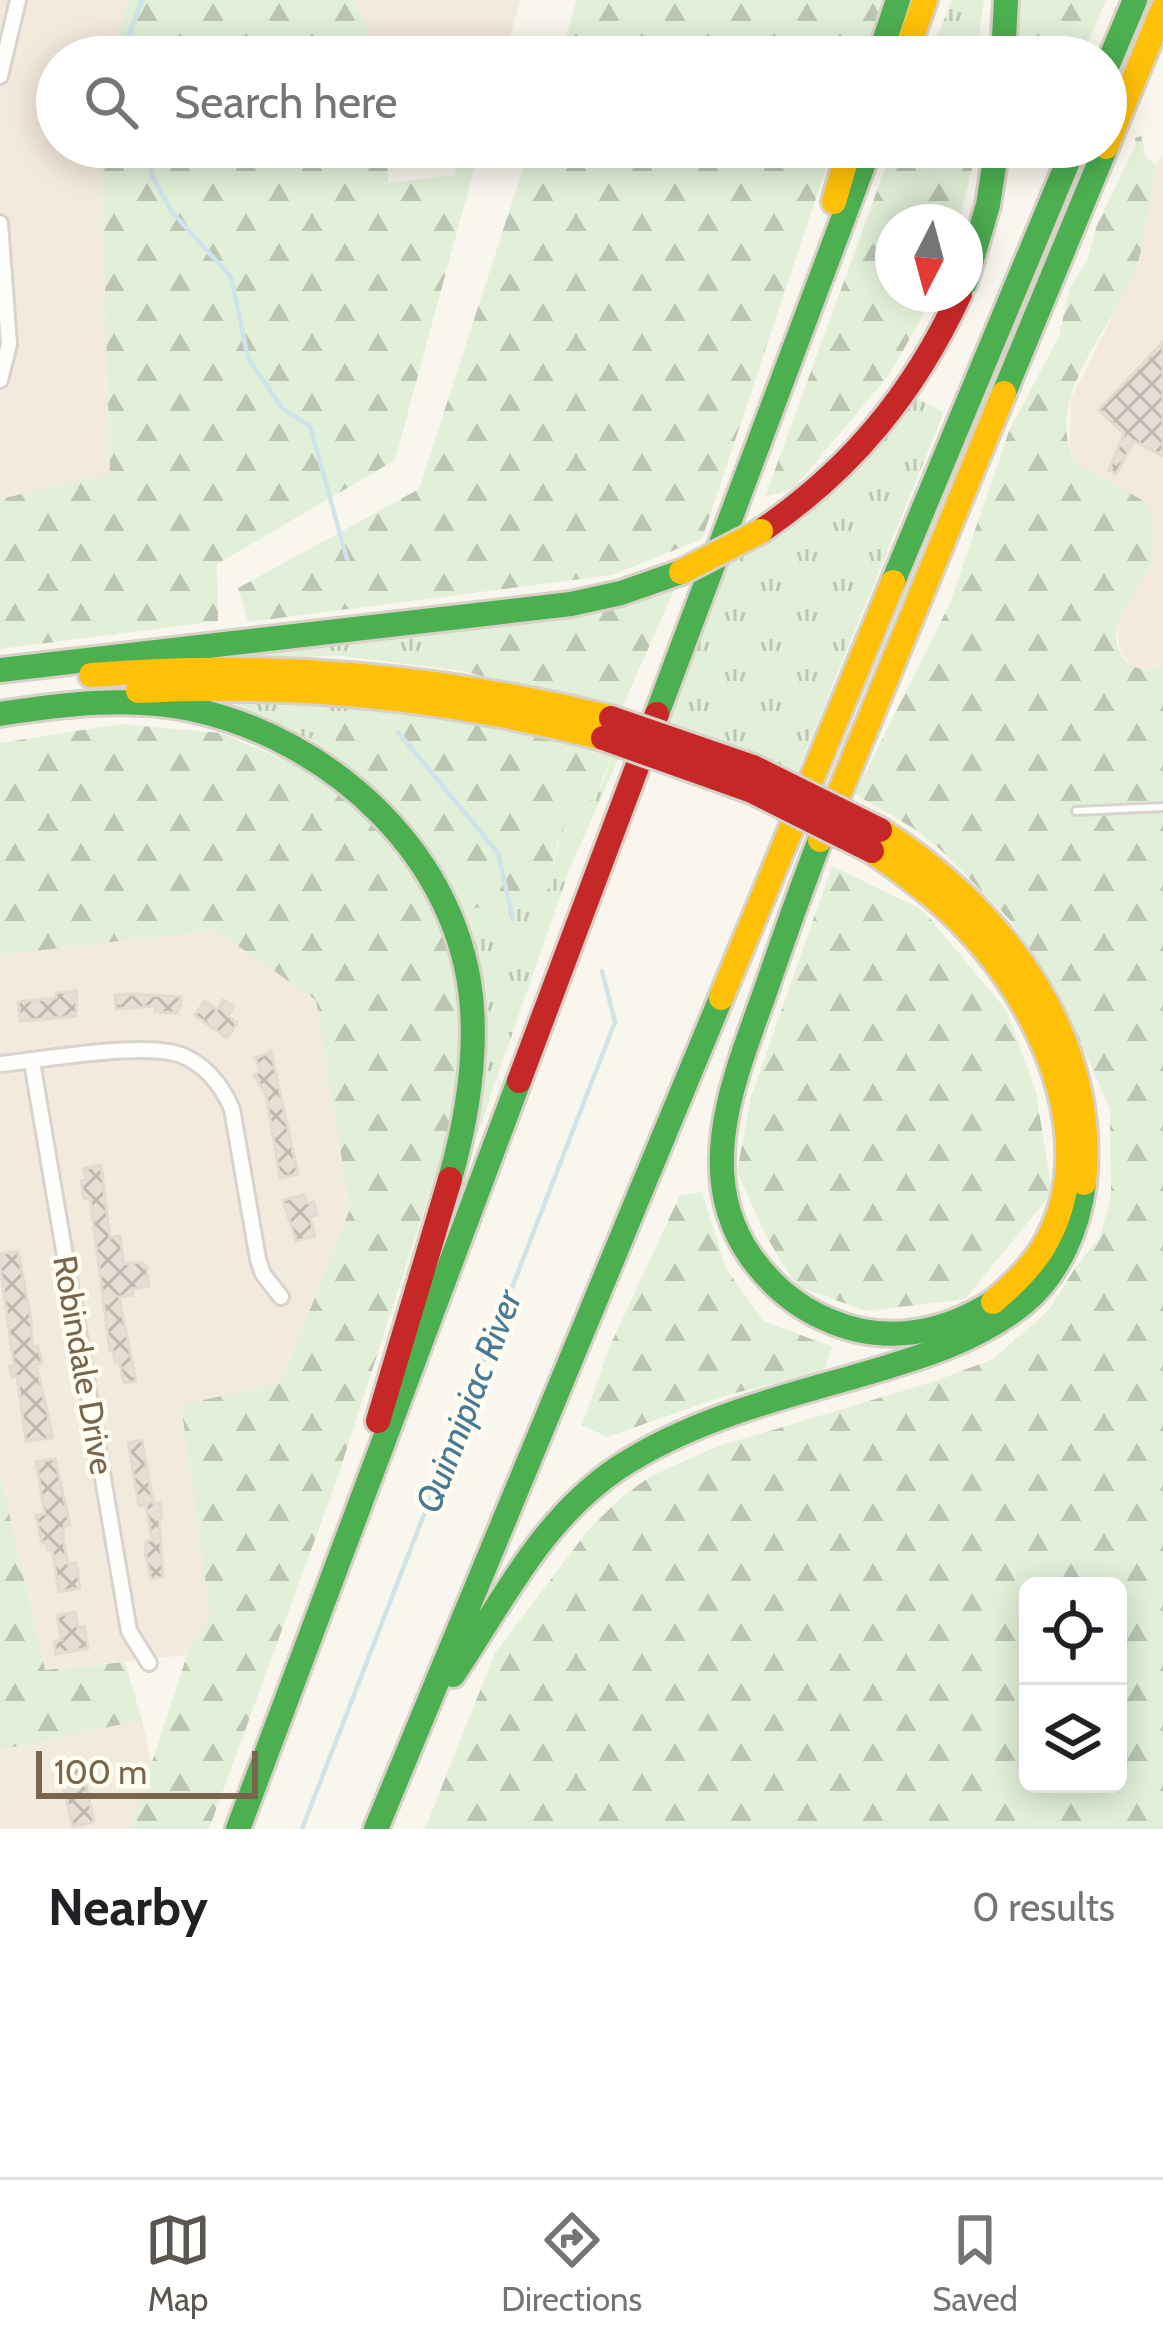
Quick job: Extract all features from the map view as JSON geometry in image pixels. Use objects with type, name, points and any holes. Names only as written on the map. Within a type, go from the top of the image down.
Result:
[{"type":"highway","points":[[886,36],[898,0]]},
{"type":"highway","points":[[912,36],[925,0]]},
{"type":"highway","points":[[1004,36],[1006,0]]},
{"type":"highway","points":[[1127,96],[1163,9]]},
{"type":"highway","points":[[819,284],[844,168]]},
{"type":"highway","points":[[238,1829],[862,168]]},
{"type":"highway","points":[[983,223],[994,168]]},
{"type":"highway","points":[[376,1829],[1065,168]]},
{"type":"highway","points":[[876,840],[954,912],[1010,981],[1049,1064],[1067,1143],[1060,1212],[1029,1270],[974,1315],[903,1334],[865,1332],[822,1318],[763,1274],[739,1241],[730,1218],[721,1176],[723,1134],[782,944],[836,798],[1097,168]]},
{"type":"highway","points":[[0,670],[553,606],[621,593],[681,572],[761,531],[829,479],[884,423],[928,358],[952,312]]},
{"type":"highway","points":[[0,685],[182,668],[313,668],[449,682],[753,767],[876,840],[931,866],[979,908],[1016,953],[1050,1012],[1079,1090],[1088,1148],[1084,1199],[1067,1248],[1046,1282],[1026,1303],[974,1336],[697,1428],[615,1470],[576,1503],[532,1552],[426,1710]]},
{"type":"highway","points":[[0,714],[81,697],[157,690],[324,689],[434,700],[607,728]]},
{"type":"highway","points":[[54,705],[178,707],[235,721],[291,744],[348,779],[389,818],[421,860],[449,914],[472,1007],[470,1088],[383,1396],[374,1466]]},
{"type":"street","points":[[0,1],[18,1],[0,76]]},
{"type":"street","points":[[0,223],[9,344],[0,380]]},
{"type":"street","points":[[0,1064],[164,1051],[183,1056],[213,1078],[232,1109],[258,1259],[281,1297]]},
{"type":"street","name":"Robindale Drive","points":[[32,1061],[129,1631],[149,1664]]},
{"type":"lane","points":[[1076,811],[1163,807]]},
{"type":"shaded area","points":[[0,0],[128,0],[118,36],[36,36],[36,168],[102,168],[110,475],[0,499]]},
{"type":"shaded area","points":[[354,0],[520,0],[510,36],[370,36]]},
{"type":"shaded area","points":[[1163,155],[1163,666],[1144,669],[1131,666],[1120,651],[1117,628],[1123,610],[1124,489],[1075,461],[1069,444],[1071,398],[1133,275],[1156,165]]},
{"type":"shaded area","points":[[215,930],[316,999],[350,1209],[281,1383],[181,1405],[210,1613],[187,1655],[45,1670],[0,1474],[0,955]]},
{"type":"shaded area","points":[[142,1720],[153,1768],[130,1829],[0,1829],[0,1750]]},
{"type":"green space","points":[[128,0],[354,0],[370,36],[118,36]]},
{"type":"green space","points":[[577,0],[882,0],[870,36],[566,36]]},
{"type":"green space","points":[[952,0],[984,0],[979,36],[937,36]]},
{"type":"green space","points":[[1018,0],[1106,0],[1091,36],[1016,36]]},
{"type":"green space","points":[[1141,136],[1146,157],[1156,165],[1143,243],[1126,290],[1074,387],[1067,437],[1075,461],[1145,502],[1154,529],[1148,570],[1124,609],[1116,636],[1118,649],[1131,665],[1163,666],[1163,1829],[425,1829],[495,1653],[589,1529],[623,1496],[651,1476],[716,1447],[993,1359],[1049,1310],[1100,1237],[1111,1195],[1110,1109],[1044,972],[1009,919],[941,850],[855,794],[950,603],[1009,431],[1059,336],[1070,287],[1087,261],[1097,224],[1135,138]]},
{"type":"green space","points":[[102,168],[388,168],[388,183],[474,168],[395,460],[217,564],[218,621],[0,649],[0,499],[110,474]]},
{"type":"green space","points":[[523,168],[826,168],[702,539],[612,575],[248,622],[238,588],[419,489]]},
{"type":"green space","points":[[885,168],[972,168],[963,204],[875,204],[875,312],[925,312],[889,375],[793,489],[765,497]]},
{"type":"green space","points":[[914,397],[944,412],[796,775],[669,725],[730,558]]},
{"type":"green space","points":[[677,583],[621,710],[462,671],[460,629]]},
{"type":"green space","points":[[460,629],[462,671],[341,656],[219,658],[218,653]]},
{"type":"green space","points":[[223,699],[366,703],[335,742],[340,759],[311,739],[222,705]]},
{"type":"green space","points":[[366,703],[525,727],[613,751],[596,798],[565,824],[549,888],[532,900],[461,910],[417,832],[339,756],[338,731]]},
{"type":"green space","points":[[121,724],[221,733],[308,770],[386,826],[437,911],[460,1015],[458,1105],[336,1482],[209,1829],[130,1829],[187,1655],[210,1613],[181,1405],[281,1383],[350,1209],[316,1000],[215,930],[0,955],[0,743]]},
{"type":"green space","points":[[613,751],[621,753],[570,868],[462,1178],[484,1046],[478,964],[461,910],[532,900],[548,889],[562,827],[576,807],[602,786]]},
{"type":"green space","points":[[832,866],[923,910],[1007,1011],[1036,1092],[1052,1193],[965,1299],[866,1311],[797,1286],[767,1238],[737,1172],[751,1097]]},
{"type":"green space","points":[[702,1192],[726,1269],[764,1321],[832,1347],[824,1372],[727,1395],[607,1437],[582,1425],[609,1348],[680,1195]]},
{"type":"green space","points":[[0,1474],[45,1670],[125,1662],[142,1720],[0,1750]]},
{"type":"building","points":[[1163,342],[1163,456],[1134,441],[1116,474],[1109,470],[1124,434],[1099,410]]},
{"type":"building","points":[[77,991],[76,1016],[20,1021],[18,1002]]},
{"type":"building","points":[[115,995],[181,997],[181,1004],[177,1013],[155,1012],[156,1006],[116,1009]]},
{"type":"building","points":[[223,1000],[234,1007],[228,1016],[237,1023],[227,1038],[195,1015],[205,1001],[217,1010]]},
{"type":"building","points":[[271,1052],[298,1174],[280,1178],[266,1095],[254,1075],[261,1071],[255,1058]]},
{"type":"building","points":[[101,1165],[110,1238],[120,1236],[124,1264],[146,1266],[149,1286],[119,1297],[136,1381],[124,1383],[119,1361],[115,1362],[110,1351],[90,1198],[84,1199],[81,1181],[86,1180],[84,1169]]},
{"type":"building","points":[[304,1195],[307,1203],[314,1202],[317,1215],[310,1217],[315,1236],[296,1241],[283,1200]]},
{"type":"building","points":[[18,1251],[32,1348],[38,1346],[42,1363],[36,1364],[52,1432],[52,1438],[26,1441],[17,1376],[12,1377],[9,1366],[14,1366],[0,1265],[0,1254]]},
{"type":"building","points":[[142,1440],[153,1503],[160,1503],[162,1518],[163,1577],[151,1579],[145,1552],[146,1541],[152,1540],[146,1505],[139,1506],[128,1443]]},
{"type":"building","points":[[55,1459],[70,1525],[64,1526],[63,1538],[68,1564],[76,1563],[80,1588],[59,1592],[52,1549],[42,1543],[36,1515],[45,1514],[36,1462]]},
{"type":"building","points":[[75,1612],[78,1627],[84,1626],[88,1648],[56,1654],[54,1642],[62,1640],[57,1616]]},
{"type":"building","points":[[81,1763],[94,1822],[73,1827],[59,1768]]},
{"type":"waterway","name":"Quinnipiac River","points":[[129,36],[142,0]]},
{"type":"waterway","name":"Quinnipiac River","points":[[151,168],[172,212],[231,277],[248,358],[283,409],[310,426],[347,559]]},
{"type":"waterway","name":"Quinnipiac River","points":[[398,732],[498,853],[513,919]]},
{"type":"waterway","name":"Quinnipiac River","points":[[302,1829],[615,1022],[602,971]]},
{"type":"traffic: fast","points":[[886,36],[898,0]]},
{"type":"traffic: fast","points":[[1004,36],[1006,0]]},
{"type":"traffic: fast","points":[[1120,36],[1135,0]]},
{"type":"traffic: fast","points":[[657,714],[862,168]]},
{"type":"traffic: fast","points":[[983,222],[994,168]]},
{"type":"traffic: fast","points":[[893,582],[1065,168]]},
{"type":"traffic: fast","points":[[1004,393],[1097,168]]},
{"type":"traffic: fast","points":[[0,670],[571,604],[681,572]]},
{"type":"traffic: fast","points":[[0,714],[120,702],[191,709],[243,724],[293,747],[339,777],[381,814],[416,855],[444,902],[463,953],[472,1008],[471,1073],[450,1179]]},
{"type":"traffic: fast","points":[[820,840],[731,1093],[722,1160],[724,1193],[734,1226],[751,1257],[785,1294],[849,1328],[913,1332],[954,1322],[993,1302]]},
{"type":"traffic: fast","points":[[376,1829],[721,998]]},
{"type":"traffic: fast","points":[[238,1829],[519,1081]]},
{"type":"traffic: fast","points":[[453,1675],[525,1563],[591,1489],[645,1451],[703,1424],[923,1356],[1005,1317],[1036,1291],[1057,1264],[1072,1232],[1084,1183]]},
{"type":"traffic: slow","points":[[912,36],[925,0]]},
{"type":"traffic: slow","points":[[1127,96],[1163,9]]},
{"type":"traffic: slow","points":[[834,202],[844,168]]},
{"type":"traffic: slow","points":[[820,840],[1004,393]]},
{"type":"traffic: slow","points":[[681,572],[761,531]]},
{"type":"traffic: slow","points":[[721,998],[893,582]]},
{"type":"traffic: slow","points":[[91,675],[223,670],[353,675],[482,691],[611,718]]},
{"type":"traffic: slow","points":[[138,691],[256,689],[372,696],[488,713],[603,738]]},
{"type":"traffic: slow","points":[[880,830],[964,896],[1032,979],[1057,1026],[1075,1076],[1084,1128],[1084,1183]]},
{"type":"traffic: slow","points":[[872,851],[931,895],[984,948],[1029,1014],[1060,1091],[1067,1131],[1060,1210],[1038,1256],[993,1302]]},
{"type":"traffic: jam","points":[[761,531],[824,482],[877,427],[922,364],[951,312]]},
{"type":"traffic: jam","points":[[519,1081],[657,714]]},
{"type":"traffic: jam","points":[[611,718],[753,767],[880,830]]},
{"type":"traffic: jam","points":[[603,738],[752,791],[872,851]]},
{"type":"traffic: jam","points":[[378,1421],[450,1179]]}]
